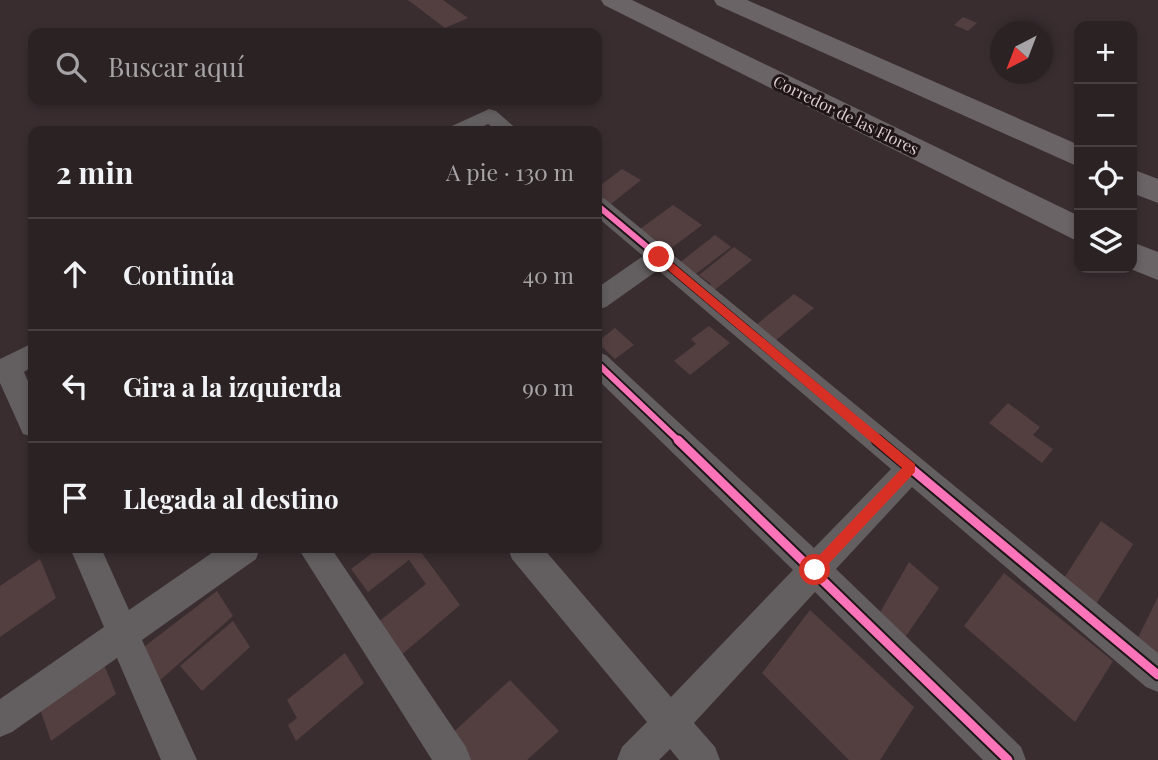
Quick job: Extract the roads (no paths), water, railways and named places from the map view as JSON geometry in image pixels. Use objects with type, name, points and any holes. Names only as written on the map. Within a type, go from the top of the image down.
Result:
[{"type":"highway","name":"Corredor de las Flores","points":[[613,0],[1074,228]]},
{"type":"highway","points":[[726,0],[1074,155]]},
{"type":"highway","points":[[1137,182],[1158,192]]},
{"type":"highway","points":[[1137,257],[1158,267]]},
{"type":"street","points":[[468,126],[489,115],[503,126]]},
{"type":"street","points":[[602,209],[1158,675]]},
{"type":"street","points":[[602,297],[659,257]]},
{"type":"street","points":[[28,357],[4,369],[28,415]]},
{"type":"street","points":[[602,368],[815,570],[1008,760]]},
{"type":"street","points":[[635,760],[911,468]]},
{"type":"street","points":[[87,553],[180,760]]},
{"type":"street","points":[[0,720],[238,553]]},
{"type":"street","points":[[316,553],[453,760]]},
{"type":"street","points":[[527,553],[702,760]]}]
